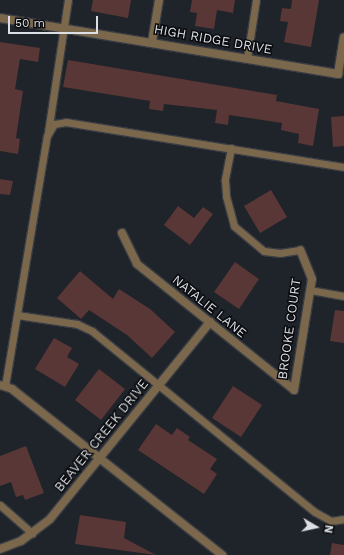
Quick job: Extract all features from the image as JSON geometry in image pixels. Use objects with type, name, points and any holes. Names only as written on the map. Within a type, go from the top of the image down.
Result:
[{"type":"street","points":[[152,42],[159,0]]},
{"type":"street","name":"HIGH RIDGE DRIVE","points":[[0,18],[338,74],[344,37]]},
{"type":"street","name":"NATALIE LANE","points":[[122,233],[137,264],[294,390]]},
{"type":"street","name":"BROOKE COURT","points":[[294,390],[312,279],[300,250]]},
{"type":"street","name":"BEAVER CREEK DRIVE","points":[[0,549],[20,541],[50,519],[210,322]]},
{"type":"street","points":[[2,386],[12,389],[222,555]]},
{"type":"lane","points":[[2,386],[17,315],[68,0]]},
{"type":"lane","points":[[247,58],[256,0]]},
{"type":"lane","points":[[47,136],[54,124],[66,122],[344,167]]},
{"type":"lane","points":[[231,148],[226,188],[234,226],[264,251],[280,253],[300,250]]},
{"type":"lane","points":[[310,290],[344,296]]},
{"type":"lane","points":[[17,315],[77,324],[92,331],[322,518],[331,521],[344,519]]},
{"type":"lane","points":[[0,505],[32,532]]},
{"type":"building","points":[[93,0],[131,0],[128,18],[91,11]]},
{"type":"building","points":[[192,0],[235,0],[233,13],[217,10],[214,29],[195,26],[197,13],[190,12]]},
{"type":"building","points":[[292,0],[319,0],[311,47],[284,42],[288,22],[280,21],[282,8],[291,9]]},
{"type":"building","points":[[0,42],[40,48],[38,62],[20,59],[15,89],[23,91],[16,138],[20,139],[18,154],[0,151]]},
{"type":"building","points":[[68,60],[277,95],[276,101],[319,109],[313,146],[298,143],[299,134],[281,130],[282,123],[229,115],[228,125],[215,123],[217,110],[164,104],[163,111],[149,109],[150,101],[63,87]]},
{"type":"building","points":[[344,116],[344,146],[333,147],[331,117]]},
{"type":"building","points":[[0,179],[13,181],[10,195],[0,194]]},
{"type":"building","points":[[271,190],[287,217],[260,233],[244,206]]},
{"type":"building","points":[[178,206],[194,218],[203,207],[213,214],[190,245],[164,225]]},
{"type":"building","points":[[235,262],[259,279],[239,309],[214,292]]},
{"type":"building","points":[[80,271],[113,299],[119,289],[150,309],[175,332],[152,358],[127,335],[89,310],[81,319],[57,298]]},
{"type":"building","points":[[335,310],[344,311],[344,343],[330,341]]},
{"type":"building","points":[[54,338],[72,348],[67,357],[79,364],[65,387],[35,369]]},
{"type":"building","points":[[99,369],[125,389],[101,420],[75,400]]},
{"type":"building","points":[[233,386],[262,405],[241,437],[212,418]]},
{"type":"building","points":[[156,424],[172,435],[177,428],[190,437],[188,440],[217,459],[210,469],[217,474],[204,494],[138,450]]},
{"type":"building","points":[[26,446],[44,493],[25,500],[23,495],[16,497],[11,482],[0,486],[0,456]]},
{"type":"building","points":[[80,515],[126,522],[124,538],[156,555],[75,544]]},
{"type":"building","points":[[332,543],[344,545],[344,555],[330,555]]}]
